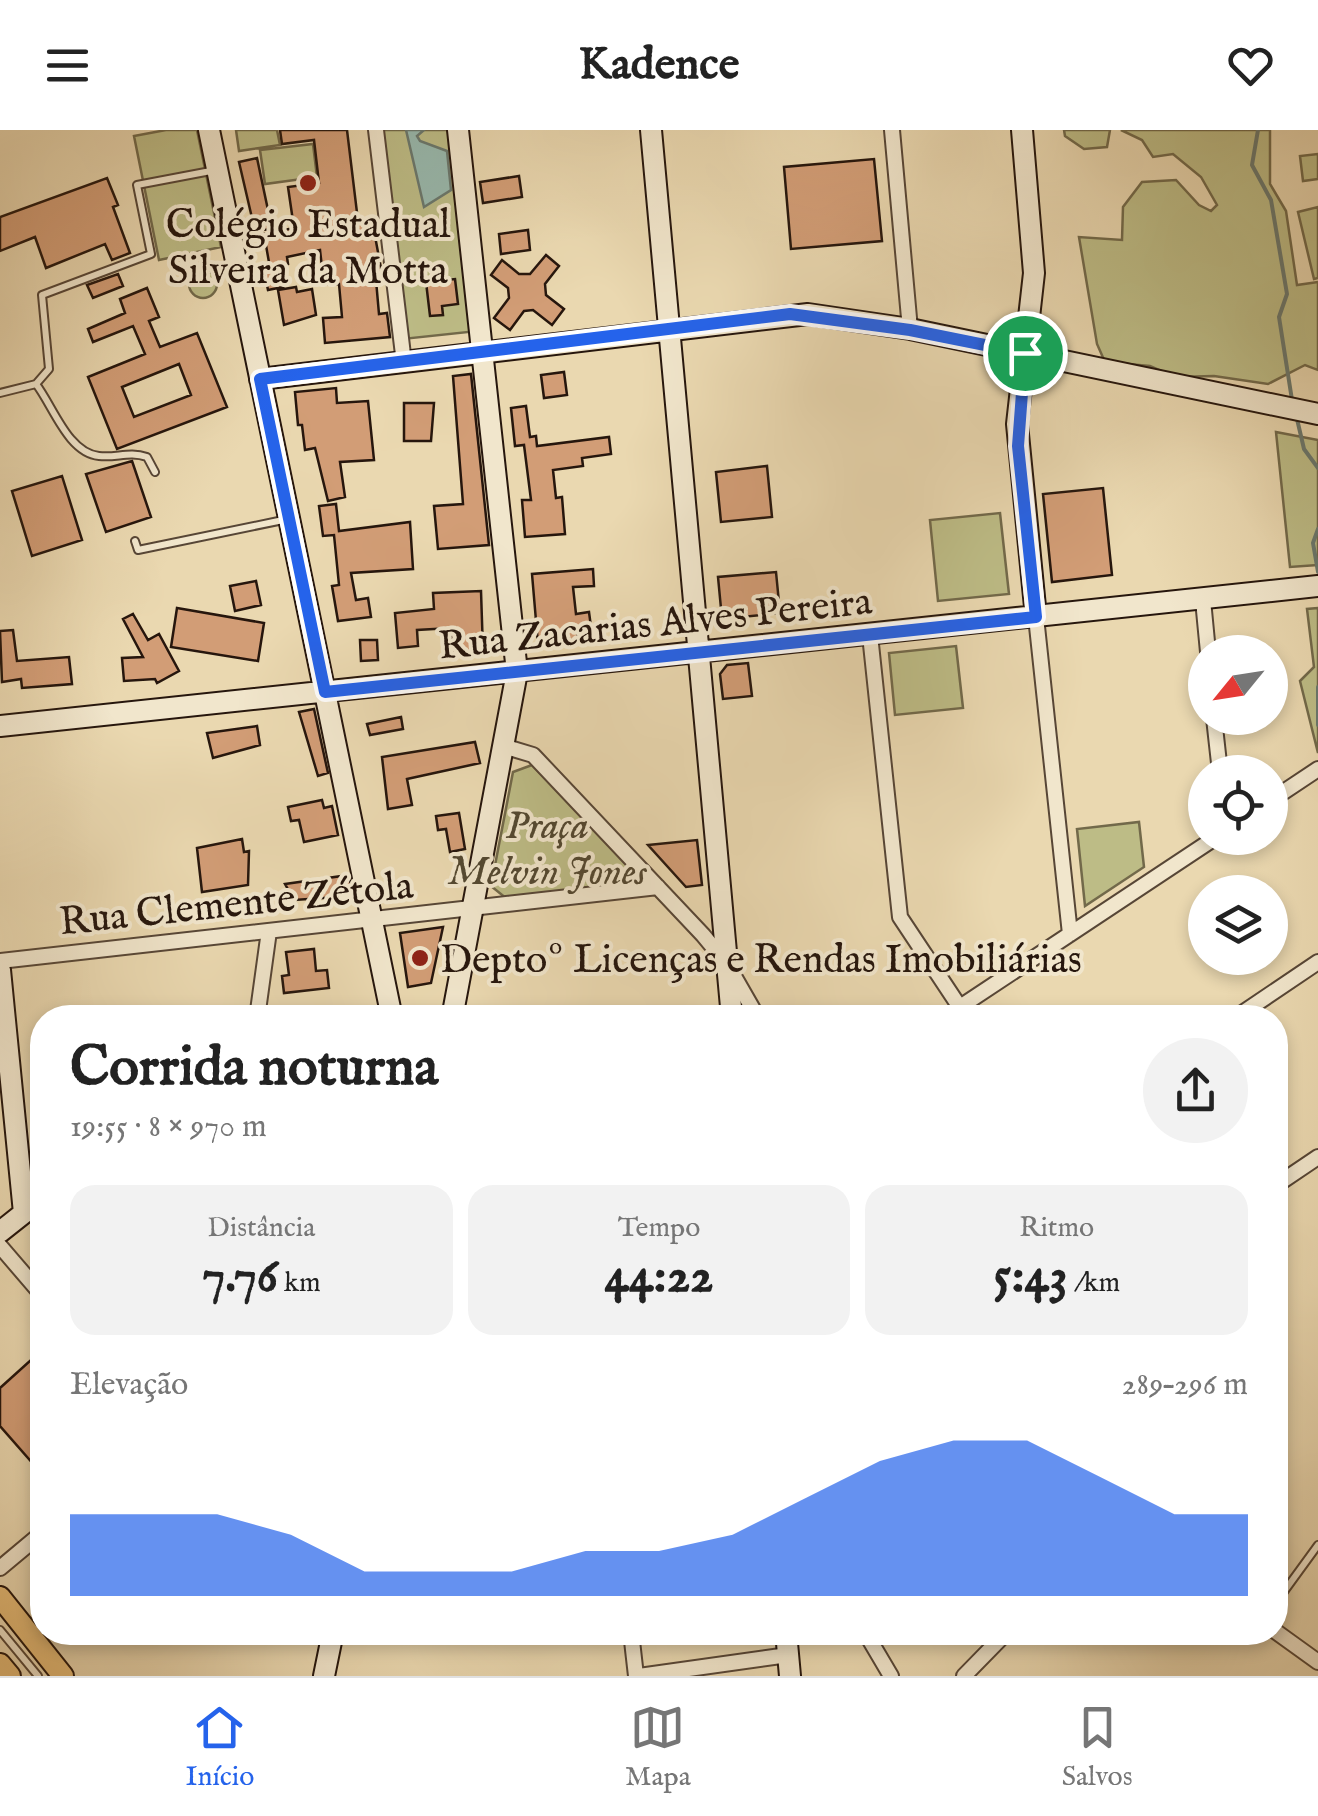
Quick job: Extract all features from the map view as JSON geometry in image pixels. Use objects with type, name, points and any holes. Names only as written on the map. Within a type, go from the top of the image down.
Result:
[{"type":"main road","points":[[208,130],[389,1005]]},
{"type":"main road","points":[[454,1005],[517,672],[458,130]]},
{"type":"main road","points":[[651,130],[731,1005]]},
{"type":"main road","points":[[1022,130],[1034,243],[1017,435],[1036,617]]},
{"type":"main road","points":[[260,379],[808,314],[910,330],[1313,413]]},
{"type":"main road","name":"Rua Zacarias Alves Pereira","points":[[0,726],[1318,586]]},
{"type":"main road","points":[[0,970],[30,1190]]},
{"type":"main road","points":[[0,1232],[30,1214]]},
{"type":"main road","points":[[0,1598],[30,1635]]},
{"type":"main road","points":[[38,1645],[63,1676]]},
{"type":"main road","points":[[324,1676],[331,1645]]},
{"type":"main road","points":[[0,1664],[10,1676]]},
{"type":"street","points":[[376,130],[404,362]]},
{"type":"street","points":[[892,130],[910,330]]},
{"type":"street","points":[[1203,600],[1206,635]]},
{"type":"street","points":[[1036,617],[1070,934]]},
{"type":"street","points":[[870,635],[900,917],[959,1005]]},
{"type":"street","points":[[503,746],[533,755],[727,964],[751,1005]]},
{"type":"street","points":[[1288,789],[1318,770]]},
{"type":"street","points":[[974,1005],[1070,934],[1189,855]]},
{"type":"street","name":"Rua Clemente Zétola","points":[[0,962],[658,887]]},
{"type":"street","points":[[259,1005],[269,931]]},
{"type":"street","points":[[1254,1005],[1318,962]]},
{"type":"street","points":[[1288,1177],[1318,1157]]},
{"type":"street","points":[[0,1246],[30,1282]]},
{"type":"street","points":[[0,1568],[30,1544]]},
{"type":"street","points":[[1288,1640],[1318,1662]]},
{"type":"street","points":[[633,1645],[638,1676],[789,1666]]},
{"type":"street","points":[[873,1645],[892,1676]]},
{"type":"street","points":[[964,1676],[994,1645]]},
{"type":"lane","points":[[0,392],[36,384],[49,369],[42,295],[152,254],[137,185],[217,170]]},
{"type":"lane","points":[[36,384],[78,448],[93,456],[128,451],[147,456],[155,472]]},
{"type":"lane","points":[[135,540],[138,550],[289,519]]},
{"type":"lane","points":[[1288,1586],[1318,1545]]},
{"type":"lane","points":[[0,1630],[38,1676]]},
{"type":"green space","points":[[197,130],[221,247],[159,260],[134,136]]},
{"type":"green space","points":[[236,130],[277,130],[280,145],[239,151]]},
{"type":"green space","points":[[379,130],[454,130],[478,331],[403,339]]},
{"type":"green space","points":[[1064,130],[1110,130],[1107,147],[1084,149],[1065,136]]},
{"type":"green space","points":[[1121,130],[1270,130],[1270,184],[1286,211],[1297,285],[1318,282],[1318,370],[1305,365],[1268,384],[1214,376],[1175,377],[1150,366],[1105,362],[1097,344],[1079,237],[1122,240],[1123,207],[1142,182],[1176,180],[1199,205],[1211,211],[1217,205],[1201,177],[1173,154],[1153,157],[1142,140]]},
{"type":"green space","points":[[313,144],[317,177],[265,184],[260,150]]},
{"type":"green space","points":[[1318,154],[1318,179],[1303,181],[1300,156]]},
{"type":"green space","points":[[1318,207],[1318,278],[1314,279],[1298,212]]},
{"type":"green space","points":[[203,270],[213,274],[217,284],[213,294],[203,298],[193,294],[189,284],[193,274]]},
{"type":"green space","points":[[1276,432],[1318,440],[1318,565],[1290,567]]},
{"type":"green space","points":[[1000,513],[1009,594],[938,601],[930,520]]},
{"type":"green space","points":[[1318,608],[1318,753],[1300,681],[1314,667],[1307,609]]},
{"type":"green space","points":[[956,646],[963,708],[895,715],[889,653]]},
{"type":"green space","name":"Praça Melvin Jones","points":[[532,765],[643,880],[507,899],[491,886],[513,772]]},
{"type":"green space","points":[[1139,822],[1144,867],[1085,906],[1077,829]]},
{"type":"water","points":[[406,130],[424,130],[417,136],[420,141],[447,151],[451,190],[424,207]]},
{"type":"building","points":[[280,130],[347,130],[358,221],[372,220],[383,279],[376,280],[379,314],[387,313],[390,337],[325,343],[323,318],[342,317],[339,284],[324,285],[320,250],[287,257],[288,264],[270,268],[264,234],[294,228],[288,187],[319,183],[314,140],[282,144]]},
{"type":"building","points":[[257,158],[272,229],[255,231],[239,162]]},
{"type":"building","points":[[874,159],[882,241],[791,249],[784,167]]},
{"type":"building","points":[[519,176],[522,197],[483,203],[480,182]]},
{"type":"building","points":[[107,178],[130,253],[112,260],[105,244],[46,268],[35,237],[0,251],[0,217]]},
{"type":"building","points":[[528,230],[530,250],[501,254],[499,234]]},
{"type":"building","points":[[546,255],[559,266],[545,284],[546,295],[564,309],[552,325],[533,310],[524,311],[510,330],[494,318],[509,298],[508,288],[491,275],[502,260],[519,274],[530,274]]},
{"type":"building","points":[[280,267],[283,287],[268,290],[264,270]]},
{"type":"building","points":[[118,274],[123,286],[93,298],[87,285]]},
{"type":"building","points":[[455,279],[458,304],[442,306],[443,315],[430,316],[426,282]]},
{"type":"building","points":[[296,287],[297,292],[312,289],[316,315],[284,325],[278,290]]},
{"type":"building","points":[[147,288],[159,317],[149,321],[160,347],[197,333],[227,407],[117,449],[88,377],[145,354],[133,326],[93,342],[88,329],[125,313],[120,299]],"holes":[[[179,364],[191,395],[134,417],[122,387]]]},
{"type":"building","points":[[564,372],[567,395],[544,398],[541,375]]},
{"type":"building","points":[[471,374],[489,545],[438,549],[434,506],[463,504],[453,376]]},
{"type":"building","points":[[336,388],[337,403],[368,401],[374,460],[340,462],[345,497],[328,501],[315,448],[305,450],[295,392]]},
{"type":"building","points":[[404,403],[434,403],[431,441],[404,441]]},
{"type":"building","points":[[526,406],[530,437],[536,436],[537,446],[609,437],[611,454],[582,458],[583,466],[553,470],[556,498],[562,497],[565,534],[525,537],[522,500],[531,500],[524,445],[515,446],[511,408]]},
{"type":"building","points":[[132,461],[151,517],[106,532],[86,474]]},
{"type":"building","points":[[767,466],[772,517],[721,522],[716,472]]},
{"type":"building","points":[[62,476],[82,540],[32,556],[12,491]]},
{"type":"building","points":[[1103,488],[1112,575],[1052,582],[1043,494]]},
{"type":"building","points":[[336,504],[339,531],[410,522],[413,569],[351,573],[356,600],[368,598],[371,617],[338,621],[332,586],[339,585],[334,535],[323,536],[319,506]]},
{"type":"building","points":[[593,569],[594,586],[573,587],[576,614],[589,612],[591,627],[577,629],[578,639],[538,644],[532,574]]},
{"type":"building","points":[[776,572],[780,613],[722,619],[718,577]]},
{"type":"building","points":[[256,581],[261,605],[235,611],[230,586]]},
{"type":"building","points":[[481,591],[483,651],[452,652],[451,628],[417,630],[418,646],[398,648],[395,613],[434,609],[433,593]]},
{"type":"building","points":[[177,608],[264,623],[258,661],[171,647]]},
{"type":"building","points":[[133,614],[148,640],[159,634],[179,671],[157,683],[155,679],[124,681],[122,658],[143,657],[123,619]]},
{"type":"building","points":[[13,630],[17,661],[69,657],[72,684],[22,688],[21,679],[2,682],[0,631]]},
{"type":"building","points":[[360,640],[377,640],[378,660],[361,661]]},
{"type":"building","points":[[748,663],[752,696],[723,699],[720,674],[727,665]]},
{"type":"building","points":[[314,709],[328,773],[318,776],[299,712]]},
{"type":"building","points":[[401,717],[403,729],[370,735],[367,724]]},
{"type":"building","points":[[257,726],[260,745],[213,758],[207,733]]},
{"type":"building","points":[[475,742],[480,763],[407,779],[412,805],[388,809],[382,757]]},
{"type":"building","points":[[322,800],[324,808],[332,806],[338,835],[304,842],[299,820],[291,821],[288,807]]},
{"type":"building","points":[[459,813],[465,849],[450,852],[446,829],[438,830],[436,816]]},
{"type":"building","points":[[242,839],[244,852],[249,851],[248,885],[202,892],[197,848]]},
{"type":"building","points":[[697,840],[702,885],[686,887],[648,845]]},
{"type":"building","points":[[349,875],[353,896],[294,900],[285,884]]},
{"type":"building","name":"Deptoº Licenças e Rendas Imobiliárias","points":[[443,927],[431,983],[408,987],[400,933]]},
{"type":"building","points":[[314,949],[316,971],[327,970],[329,988],[284,993],[282,976],[289,975],[286,952]]},
{"type":"building","points":[[30,1361],[30,1460],[0,1426],[0,1388]]},
{"type":"waterway","points":[[1258,130],[1252,165],[1271,200],[1287,294],[1279,317],[1292,400]]},
{"type":"waterway","points":[[1297,419],[1304,449],[1318,468]]},
{"type":"waterway","points":[[1318,529],[1313,543],[1318,572]]},
{"type":"waterway","points":[[1318,687],[1318,725]]},
{"type":"place","name":"Colégio Estadual Silveira da Motta","points":[[308,183]]},
{"type":"place","name":"Deptoº Licenças e Rendas Imobiliárias","points":[[420,958]]},
{"type":"route","points":[[790,314],[829,316],[1025,353],[1017,424],[1036,617],[325,692],[260,379],[790,314]]}]
